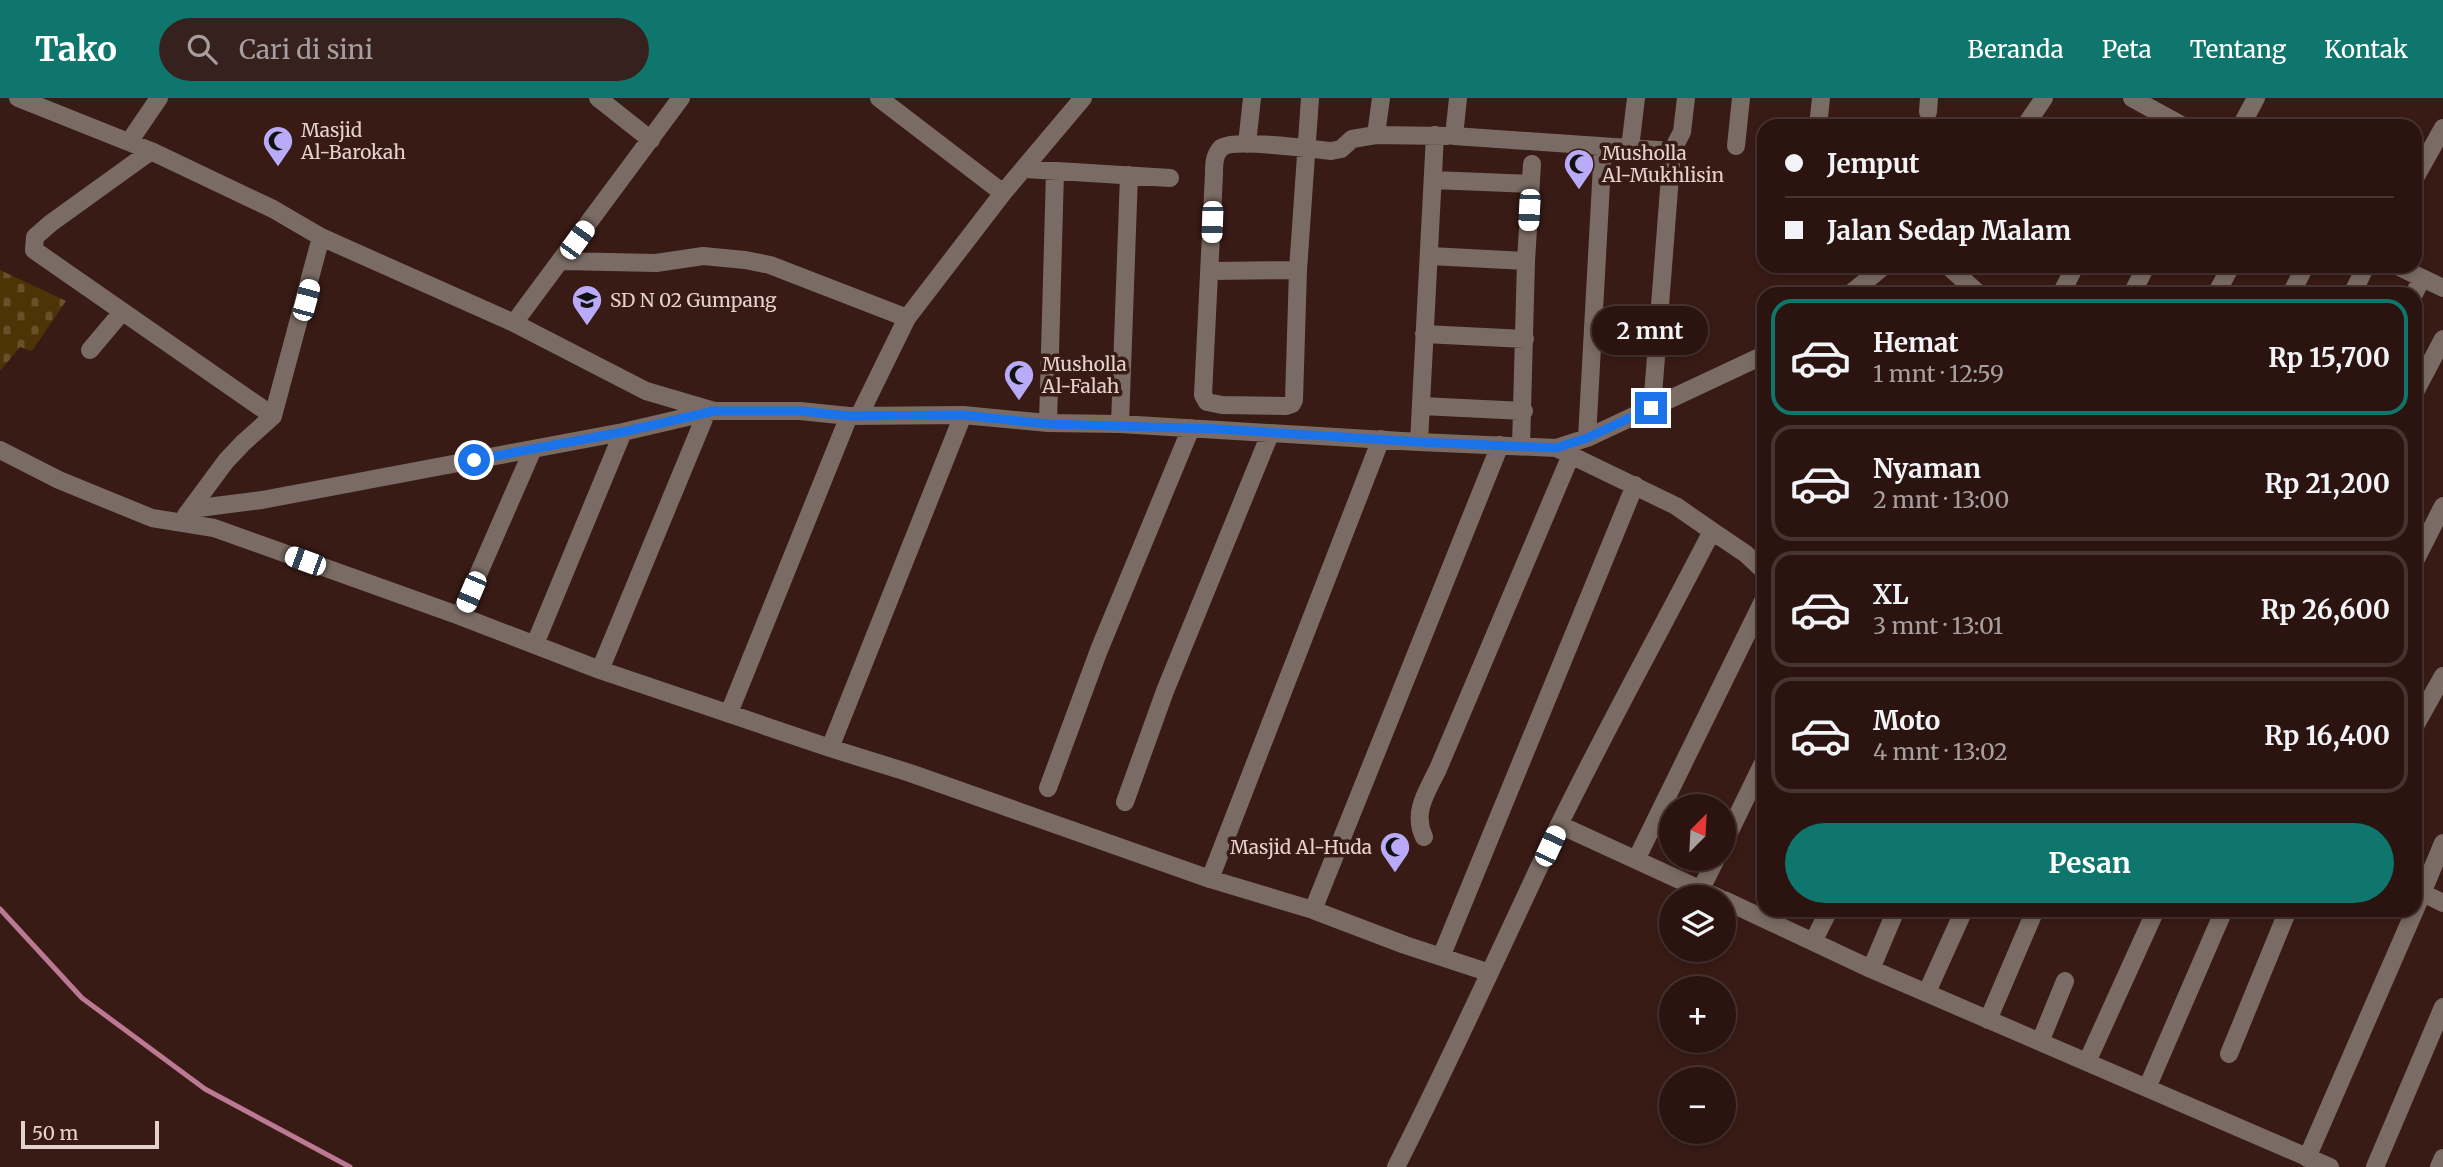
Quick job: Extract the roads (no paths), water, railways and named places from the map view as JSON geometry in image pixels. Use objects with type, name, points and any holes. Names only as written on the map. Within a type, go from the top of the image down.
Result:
[{"type":"street","points":[[18,98],[151,151],[273,209],[321,236],[514,323],[646,391],[710,413]]},
{"type":"street","points":[[129,142],[159,98]]},
{"type":"street","points":[[598,98],[651,140]]},
{"type":"street","points":[[514,323],[681,98]]},
{"type":"street","points":[[879,98],[1003,193]]},
{"type":"street","points":[[729,713],[854,416],[907,318],[1003,193],[1083,98]]},
{"type":"street","points":[[1247,144],[1252,98]]},
{"type":"street","points":[[1310,98],[1305,148],[1298,270],[1294,400],[1286,406],[1222,405],[1207,402],[1203,395],[1215,158],[1219,150],[1227,144],[1247,144],[1305,148],[1331,151],[1341,149],[1352,139],[1376,135],[1435,135],[1672,151]]},
{"type":"street","points":[[1376,135],[1381,98]]},
{"type":"street","points":[[1454,136],[1458,98]]},
{"type":"street","points":[[1630,148],[1636,98]]},
{"type":"street","points":[[1651,408],[1672,151],[1682,132],[1686,98]]},
{"type":"street","points":[[1736,146],[1741,98]]},
{"type":"street","points":[[1819,119],[1821,98]]},
{"type":"street","points":[[2030,119],[2045,98]]},
{"type":"street","points":[[2132,98],[2152,119]]},
{"type":"street","points":[[2246,119],[2256,98]]},
{"type":"street","points":[[2422,166],[2443,128]]},
{"type":"street","points":[[1419,442],[1435,135]]},
{"type":"street","points":[[1587,438],[1603,147]]},
{"type":"street","points":[[151,151],[51,223],[35,237],[34,250],[273,416]]},
{"type":"street","points":[[1521,446],[1526,261],[1532,164]]},
{"type":"street","points":[[1025,169],[1170,178]]},
{"type":"street","points":[[1048,424],[1055,172]]},
{"type":"street","points":[[1120,424],[1129,175]]},
{"type":"street","points":[[1433,180],[1530,184]]},
{"type":"street","points":[[185,516],[226,461],[273,416],[321,236]]},
{"type":"street","points":[[562,261],[656,264],[703,256],[745,260],[771,265],[907,318]]},
{"type":"street","points":[[1430,256],[1526,261]]},
{"type":"street","points":[[1210,271],[1298,270]]},
{"type":"street","points":[[1858,287],[1876,273]]},
{"type":"street","points":[[1956,273],[1970,287]]},
{"type":"street","points":[[2404,273],[2418,286],[2443,288]]},
{"type":"street","points":[[90,350],[122,312]]},
{"type":"street","points":[[1424,334],[1525,338]]},
{"type":"street","points":[[2422,380],[2443,339]]},
{"type":"street","points":[[1424,837],[1418,825],[1418,810],[1438,769],[1563,451],[1757,358]]},
{"type":"street","points":[[1251,431],[1252,406]]},
{"type":"street","points":[[1422,406],[1524,411]]},
{"type":"street","points":[[0,450],[99,498],[152,518],[185,516],[710,413],[800,411],[854,416],[962,415],[1048,424],[1120,424],[1521,446],[1563,451],[1635,485],[1676,506],[1757,564]]},
{"type":"street","points":[[600,670],[710,413]]},
{"type":"street","points":[[830,748],[962,415]]},
{"type":"street","points":[[1048,788],[1099,650],[1191,428]]},
{"type":"street","points":[[535,643],[623,432]]},
{"type":"street","points":[[1125,802],[1165,691],[1270,434]]},
{"type":"street","points":[[1210,879],[1381,439]]},
{"type":"street","points":[[1313,910],[1500,445]]},
{"type":"street","points":[[460,616],[533,449]]},
{"type":"street","points":[[1441,957],[1635,485]]},
{"type":"street","points":[[2422,547],[2443,506]]},
{"type":"street","points":[[185,516],[535,643],[600,670],[910,773],[1210,879],[1313,910],[1488,974]]},
{"type":"street","points":[[1396,1167],[1449,1063],[1488,974],[1560,825],[1712,531]]},
{"type":"street","points":[[1636,860],[1757,613]]},
{"type":"street","points":[[2422,714],[2443,676]]},
{"type":"street","points":[[1736,818],[1757,775]]},
{"type":"street","points":[[1560,825],[1692,885]]},
{"type":"street","points":[[2422,890],[2443,843]]},
{"type":"street","points":[[2422,901],[2443,903]]},
{"type":"street","points":[[1736,904],[1757,910]]},
{"type":"street","points":[[1813,942],[1826,917]]},
{"type":"street","points":[[1871,969],[1893,917]]},
{"type":"street","points":[[1927,992],[1962,917]]},
{"type":"street","points":[[1988,1020],[2032,917]]},
{"type":"street","points":[[2087,1062],[2153,917]]},
{"type":"street","points":[[2147,1088],[2221,917]]},
{"type":"street","points":[[2230,1054],[2285,917]]},
{"type":"street","points":[[2307,1158],[2410,917]]},
{"type":"street","points":[[1781,918],[1813,942],[1871,969],[2330,1167]]},
{"type":"street","points":[[2040,1042],[2065,981]]},
{"type":"street","points":[[2375,1167],[2443,1007]]},
{"type":"street","points":[[2439,1167],[2443,1158]]},
{"type":"waterway","points":[[0,909],[82,998],[205,1089],[350,1167]]},
{"type":"place","name":"Masjid Al-Barokah","points":[[278,168]]},
{"type":"place","name":"Musholla Al-Mukhlisin","points":[[1579,191]]},
{"type":"place","name":"SD N 02 Gumpang","points":[[587,327]]},
{"type":"place","name":"Musholla Al-Falah","points":[[1019,402]]},
{"type":"place","name":"Masjid Al-Huda","points":[[1395,874]]}]
